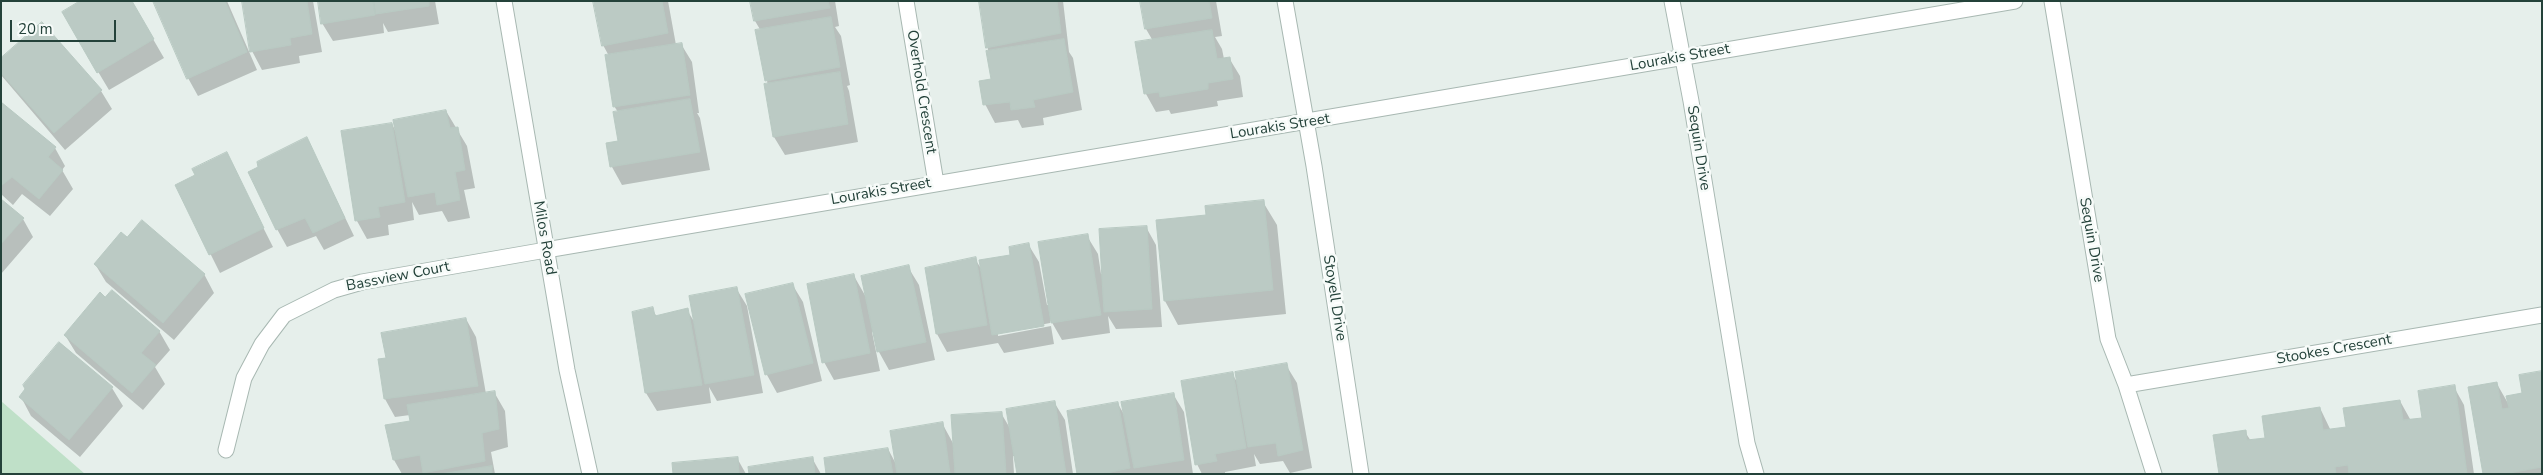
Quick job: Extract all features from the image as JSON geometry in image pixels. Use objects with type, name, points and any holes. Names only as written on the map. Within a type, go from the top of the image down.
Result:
[{"type":"street","name":"Milos Road","points":[[504,1],[566,370],[590,474]]},
{"type":"street","name":"Overhold Crescent","points":[[906,1],[936,182]]},
{"type":"street","points":[[1285,1],[1305,123]]},
{"type":"street","name":"Sequin Drive","points":[[1672,1],[1747,443],[1756,474]]},
{"type":"street","name":"Lourakis Street","points":[[546,250],[936,182],[1305,123],[2015,1]]},
{"type":"street","name":"Sequin Drive","points":[[2052,1],[2108,339],[2126,385],[2154,474]]},
{"type":"street","name":"Stoyell Drive","points":[[1305,123],[1314,166],[1361,474]]},
{"type":"street","name":"Bassview Court","points":[[226,450],[244,378],[262,344],[284,315],[334,290],[362,282],[546,250]]},
{"type":"street","name":"Stookes Crescent","points":[[2126,385],[2542,315]]},
{"type":"green space","points":[[1,401],[85,474],[1,474]]},
{"type":"building","points":[[80,1],[132,1],[154,39],[97,73],[62,12]]},
{"type":"building","points":[[153,1],[225,1],[247,52],[187,79]]},
{"type":"building","points":[[242,1],[307,1],[312,34],[290,38],[291,45],[250,52]]},
{"type":"building","points":[[318,1],[373,1],[375,15],[321,24]]},
{"type":"building","points":[[374,1],[429,1],[429,6],[376,14]]},
{"type":"building","points":[[593,1],[662,1],[668,33],[602,46]]},
{"type":"building","points":[[750,1],[828,1],[830,8],[754,21]]},
{"type":"building","points":[[979,1],[1057,1],[1061,33],[986,48]]},
{"type":"building","points":[[1140,1],[1209,1],[1212,18],[1145,29]]},
{"type":"building","points":[[831,17],[840,67],[765,81],[755,30]]},
{"type":"building","points":[[42,22],[102,90],[54,133],[1,73],[1,58]]},
{"type":"building","points":[[1212,30],[1217,59],[1230,57],[1233,79],[1208,83],[1208,89],[1160,97],[1159,92],[1144,94],[1135,42]]},
{"type":"building","points":[[1064,39],[1073,92],[1033,100],[1035,107],[1011,110],[1010,102],[983,105],[979,81],[991,79],[986,51]]},
{"type":"building","points":[[682,43],[690,95],[613,107],[605,55]]},
{"type":"building","points":[[840,72],[848,124],[773,137],[764,84]]},
{"type":"building","points":[[690,99],[700,152],[610,167],[606,143],[618,141],[613,112]]},
{"type":"building","points":[[1,102],[56,147],[48,157],[63,170],[39,199],[12,177],[1,186]]},
{"type":"building","points":[[446,110],[450,128],[458,127],[465,170],[455,172],[460,200],[437,205],[435,192],[408,197],[393,120]]},
{"type":"building","points":[[392,123],[405,202],[378,207],[380,217],[355,221],[341,131]]},
{"type":"building","points":[[307,137],[345,218],[313,233],[305,218],[276,230],[248,172],[258,167],[257,162]]},
{"type":"building","points":[[227,152],[264,228],[209,255],[175,185],[195,175],[192,169]]},
{"type":"building","points":[[1,199],[24,218],[1,244]]},
{"type":"building","points":[[1264,200],[1273,290],[1164,301],[1156,220],[1206,215],[1205,206]]},
{"type":"building","points":[[142,220],[205,274],[163,323],[94,264],[121,232],[127,237]]},
{"type":"building","points":[[1147,226],[1152,309],[1104,312],[1099,229]]},
{"type":"building","points":[[1088,234],[1101,315],[1051,323],[1038,242]]},
{"type":"building","points":[[1029,243],[1044,326],[992,335],[979,260],[1010,255],[1009,247]]},
{"type":"building","points":[[976,257],[987,325],[936,334],[925,268]]},
{"type":"building","points":[[909,265],[926,342],[877,352],[861,276]]},
{"type":"building","points":[[854,274],[870,353],[822,363],[807,284]]},
{"type":"building","points":[[793,283],[813,363],[765,375],[745,294]]},
{"type":"building","points":[[737,287],[754,375],[705,384],[689,296]]},
{"type":"building","points":[[112,290],[160,331],[141,353],[156,365],[132,393],[64,335],[100,292],[105,297]]},
{"type":"building","points":[[653,307],[655,316],[688,308],[702,385],[645,393],[632,312]]},
{"type":"building","points":[[466,318],[478,386],[384,399],[378,359],[386,358],[381,333]]},
{"type":"building","points":[[59,342],[113,387],[69,440],[19,397],[25,389],[23,385]]},
{"type":"building","points":[[1287,363],[1303,450],[1278,456],[1276,443],[1248,447],[1235,372]]},
{"type":"building","points":[[2542,371],[2542,467],[2504,474],[2483,474],[2468,387],[2497,382],[2502,409],[2509,408],[2506,396],[2522,393],[2519,375]]},
{"type":"building","points":[[1233,372],[1246,448],[1215,454],[1217,461],[1195,465],[1181,381]]},
{"type":"building","points":[[2455,385],[2467,474],[2349,474],[2348,465],[2335,467],[2336,474],[2219,474],[2213,435],[2246,430],[2247,440],[2265,438],[2262,416],[2320,407],[2323,430],[2346,427],[2343,408],[2400,400],[2403,420],[2422,418],[2418,391]]},
{"type":"building","points":[[495,391],[499,429],[482,433],[485,461],[423,473],[420,455],[393,460],[385,425],[410,421],[407,405]]},
{"type":"building","points":[[1174,393],[1184,460],[1134,468],[1121,402]]},
{"type":"building","points":[[1055,401],[1066,474],[1017,474],[1006,409]]},
{"type":"building","points":[[1118,402],[1130,468],[1102,474],[1077,474],[1067,411]]},
{"type":"building","points":[[1002,412],[1006,474],[955,474],[951,415]]},
{"type":"building","points":[[943,422],[950,474],[897,474],[890,431]]},
{"type":"building","points":[[888,448],[893,474],[826,474],[824,458]]},
{"type":"building","points":[[738,457],[739,474],[673,474],[672,463]]},
{"type":"building","points":[[813,457],[815,474],[749,474],[748,467]]},
{"type":"building","points":[[492,466],[492,474],[441,474]]}]
